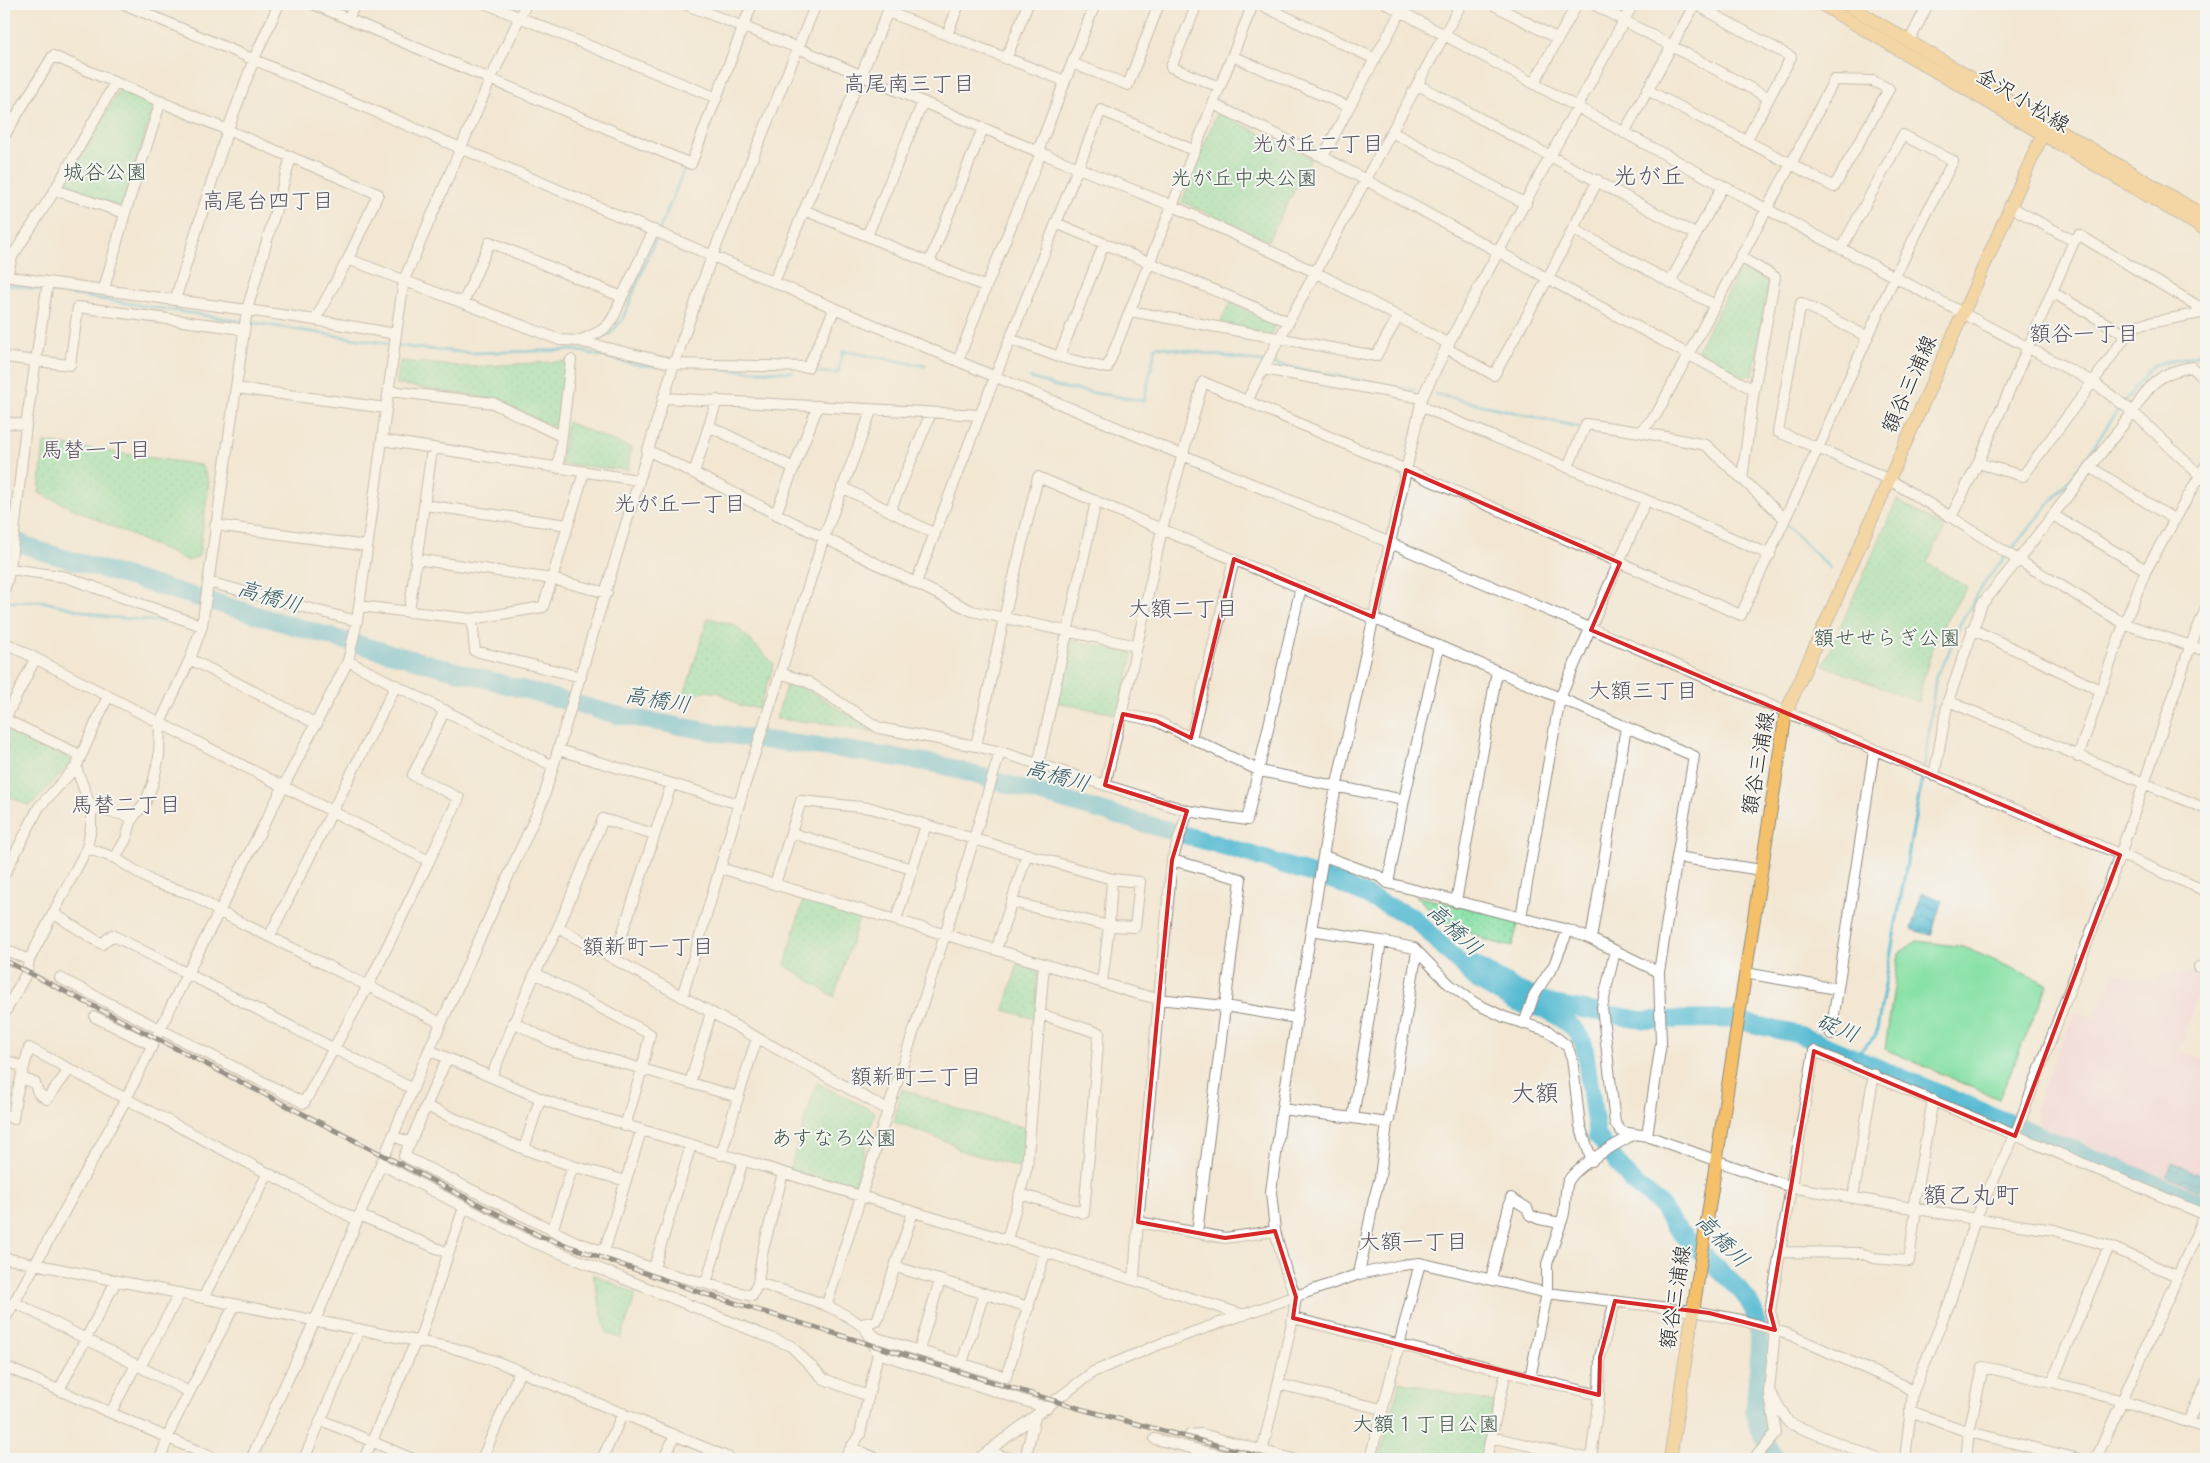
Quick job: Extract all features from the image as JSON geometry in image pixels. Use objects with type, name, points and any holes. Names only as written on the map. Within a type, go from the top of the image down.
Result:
[{"type":"main road","name":"金沢小松線","points":[[1821,4],[2206,230]]},
{"type":"main road","name":"金沢小松線","points":[[1846,4],[1910,40],[2206,217]]},
{"type":"main road","name":"額谷三浦線","points":[[1670,1459],[1706,1230],[1715,1159],[1786,712],[2009,206],[2048,122]]},
{"type":"street","points":[[124,4],[2206,892]]},
{"type":"street","points":[[175,300],[228,129],[254,59],[279,4]]},
{"type":"street","points":[[313,4],[691,164],[752,4]]},
{"type":"street","points":[[348,19],[355,4]]},
{"type":"street","points":[[487,4],[717,98]]},
{"type":"street","points":[[4,1321],[126,1099],[348,661],[357,621],[404,280],[490,78],[526,4]]},
{"type":"street","points":[[684,4],[798,48],[1041,154],[1173,206],[1317,273],[1398,317],[1494,375],[1548,278],[1598,180]]},
{"type":"street","points":[[251,1459],[315,1321],[429,1050],[543,800],[673,366],[712,256],[816,4]]},
{"type":"street","points":[[947,35],[959,4]]},
{"type":"street","points":[[1006,59],[1028,4]]},
{"type":"street","points":[[958,361],[986,287],[1041,154],[1040,146],[1095,4]]},
{"type":"street","points":[[1072,63],[1128,85],[1159,4]]},
{"type":"street","points":[[1197,4],[1171,67],[1219,87]]},
{"type":"street","points":[[1010,338],[1059,357],[1107,368],[1253,4]]},
{"type":"street","points":[[1259,4],[1375,59]]},
{"type":"street","points":[[1387,4],[1624,133],[2093,382],[2131,411],[2203,478]]},
{"type":"street","points":[[1247,401],[1461,4]]},
{"type":"street","points":[[1492,4],[1558,39]]},
{"type":"street","points":[[1534,83],[1577,4]]},
{"type":"street","points":[[1593,4],[1769,98]]},
{"type":"street","points":[[1262,1452],[1293,1318],[1296,1297],[1286,1275],[1275,1231],[1271,1192],[1282,1109],[1310,930],[1336,786],[1421,402],[1447,346],[1526,204],[1633,4]]},
{"type":"street","points":[[1624,133],[1670,46],[1695,4],[1791,57],[1746,141]]},
{"type":"street","points":[[1910,40],[1928,4]]},
{"type":"street","points":[[774,282],[890,8],[947,35],[1065,81]]},
{"type":"street","points":[[1323,157],[1401,11]]},
{"type":"street","points":[[4,136],[53,56],[378,194],[348,259],[315,320]]},
{"type":"street","points":[[1232,56],[1349,107]]},
{"type":"street","points":[[1640,432],[1656,415],[1791,164],[1834,80],[1873,81],[1889,90],[1834,187],[1791,164],[1647,90]]},
{"type":"street","points":[[116,83],[55,190],[12,256],[5,276],[47,288],[104,289],[175,300],[245,321],[315,320],[396,340]]},
{"type":"street","points":[[1418,85],[1598,180],[1695,234]]},
{"type":"street","points":[[104,289],[125,213],[161,101]]},
{"type":"street","points":[[867,236],[923,102]]},
{"type":"street","points":[[1213,104],[1323,157],[1754,390]]},
{"type":"street","points":[[916,583],[995,376],[1101,110],[1194,150]]},
{"type":"street","points":[[929,263],[983,128]]},
{"type":"street","points":[[1392,132],[1526,204]]},
{"type":"street","points":[[1106,785],[1162,529],[1203,382],[1741,616],[1895,276],[1953,161],[1903,135],[1841,249]]},
{"type":"street","points":[[115,858],[126,839],[134,817],[146,801],[153,783],[159,757],[160,723],[190,659],[202,621],[245,321],[290,157]]},
{"type":"street","points":[[1670,282],[1723,186]]},
{"type":"street","points":[[55,190],[125,213]]},
{"type":"street","points":[[2009,206],[2074,240]]},
{"type":"street","points":[[804,210],[986,287]]},
{"type":"street","points":[[1056,223],[1289,322]]},
{"type":"street","points":[[1573,229],[1715,305]]},
{"type":"street","points":[[578,341],[597,334],[612,323],[622,297],[654,230]]},
{"type":"street","points":[[1951,517],[1978,462],[2074,240],[2079,235],[2206,311]]},
{"type":"street","points":[[463,303],[490,242],[622,297]]},
{"type":"street","points":[[1059,357],[1104,244]]},
{"type":"street","points":[[1740,257],[1774,277],[1754,390],[1742,478]]},
{"type":"street","points":[[348,259],[560,340],[578,341],[673,366],[808,367],[835,308]]},
{"type":"street","points":[[4,592],[17,510],[26,425],[47,288]]},
{"type":"street","points":[[2052,292],[2126,335]]},
{"type":"street","points":[[1868,338],[1801,303],[1778,432],[1888,479],[2125,624],[2206,651]]},
{"type":"street","points":[[4,357],[70,365],[78,307],[235,328],[245,321]]},
{"type":"street","points":[[1978,462],[2023,476],[2133,326],[2206,311]]},
{"type":"street","points":[[1130,312],[1376,356],[1398,317]]},
{"type":"street","points":[[558,468],[571,360]]},
{"type":"street","points":[[1265,365],[1421,402],[1770,555]]},
{"type":"street","points":[[1931,775],[1948,702],[1982,604],[2016,558],[2053,515],[2090,467],[2146,390],[2157,379],[2173,370],[2192,367],[2206,380]]},
{"type":"street","points":[[236,388],[386,408]]},
{"type":"street","points":[[389,390],[492,403],[561,436]]},
{"type":"street","points":[[663,398],[980,415]]},
{"type":"street","points":[[694,473],[717,400]]},
{"type":"street","points":[[776,513],[818,406]]},
{"type":"street","points":[[682,997],[780,673],[824,537],[872,409]]},
{"type":"street","points":[[890,510],[931,412]]},
{"type":"street","points":[[4,422],[26,425]]},
{"type":"street","points":[[1568,467],[1586,424],[1706,445],[1742,478],[1784,522]]},
{"type":"street","points":[[709,426],[794,468]]},
{"type":"street","points":[[382,440],[638,480]]},
{"type":"street","points":[[409,612],[432,449]]},
{"type":"street","points":[[648,450],[972,611],[1137,646]]},
{"type":"street","points":[[2078,757],[2100,690],[2146,570],[2175,520],[2203,478],[2206,465]]},
{"type":"street","points":[[2090,467],[2175,520]]},
{"type":"street","points":[[359,606],[472,619],[543,607],[584,472]]},
{"type":"street","points":[[976,746],[1038,477],[1373,617],[1694,756],[1659,972],[1661,1030],[1647,1136]]},
{"type":"street","points":[[842,487],[935,534]]},
{"type":"street","points":[[1521,917],[1560,698],[1646,500]]},
{"type":"street","points":[[1038,765],[1096,501]]},
{"type":"street","points":[[424,505],[568,526]]},
{"type":"street","points":[[2053,515],[2146,570]]},
{"type":"street","points":[[215,525],[368,546]]},
{"type":"street","points":[[416,559],[552,579],[606,593]]},
{"type":"street","points":[[1191,738],[1234,559]]},
{"type":"street","points":[[7,569],[66,577],[202,621]]},
{"type":"street","points":[[208,582],[357,621]]},
{"type":"street","points":[[780,673],[808,682],[879,728],[976,746],[1000,755],[1106,785],[1187,814],[1246,820],[1260,771],[1301,587]]},
{"type":"street","points":[[1904,1459],[1913,1392],[1950,1302],[1975,1219],[2017,1129],[2120,855],[2190,647],[2206,608]]},
{"type":"street","points":[[472,619],[475,651],[580,680]]},
{"type":"street","points":[[1972,629],[2100,690]]},
{"type":"street","points":[[4,642],[284,788],[429,861]]},
{"type":"street","points":[[1388,883],[1404,800],[1439,646]]},
{"type":"street","points":[[35,659],[4,720],[80,755]]},
{"type":"street","points":[[190,659],[317,724]]},
{"type":"street","points":[[348,661],[554,766]]},
{"type":"street","points":[[1456,902],[1497,671]]},
{"type":"street","points":[[270,935],[396,685]]},
{"type":"street","points":[[4,875],[40,807],[76,767],[108,696]]},
{"type":"street","points":[[1948,702],[2206,810]]},
{"type":"street","points":[[60,978],[304,1103],[368,986],[459,798],[413,775],[445,710]]},
{"type":"street","points":[[1123,714],[1156,721],[1260,771],[1404,800]]},
{"type":"street","points":[[1591,939],[1626,727]]},
{"type":"street","points":[[559,750],[739,804]]},
{"type":"street","points":[[1831,1034],[1874,751]]},
{"type":"street","points":[[827,1304],[945,935],[1000,755]]},
{"type":"street","points":[[4,1014],[27,972],[29,960],[87,848],[91,828],[91,808],[76,767]]},
{"type":"street","points":[[614,959],[671,785]]},
{"type":"street","points":[[775,884],[801,801],[871,808],[1112,879],[1140,882],[1135,927],[1109,926],[1012,902]]},
{"type":"street","points":[[91,808],[134,817]]},
{"type":"street","points":[[1134,1280],[1158,999],[1174,857],[1187,814]]},
{"type":"street","points":[[491,1077],[535,973],[558,928],[603,819],[654,834]]},
{"type":"street","points":[[896,920],[926,825]]},
{"type":"street","points":[[791,833],[912,869]]},
{"type":"street","points":[[87,848],[115,858],[155,883],[192,894],[220,912],[270,935],[441,1023]]},
{"type":"street","points":[[996,950],[1027,854]]},
{"type":"street","points":[[1174,857],[1241,879],[1197,1232]]},
{"type":"street","points":[[1324,857],[1381,877],[1388,883],[1568,930],[1659,972]]},
{"type":"street","points":[[1677,857],[1761,870]]},
{"type":"street","points":[[720,868],[1158,999],[1225,1006],[1296,1018]]},
{"type":"street","points":[[1102,983],[1109,926],[1112,879]]},
{"type":"street","points":[[53,913],[102,944],[112,935],[413,1089]]},
{"type":"street","points":[[558,928],[888,1110]]},
{"type":"street","points":[[1310,930],[1414,948],[1449,984],[1475,1003],[1504,1017],[1548,1031],[1567,1046],[1572,1058],[1580,1126],[1595,1159]]},
{"type":"street","points":[[1526,1018],[1534,995],[1554,965],[1568,930]]},
{"type":"street","points":[[1352,1118],[1381,941]]},
{"type":"street","points":[[4,948],[29,960]]},
{"type":"street","points":[[1359,1274],[1380,1177],[1387,1123],[1417,951]]},
{"type":"street","points":[[1615,951],[1604,1001],[1604,1022],[1615,1122],[1622,1132],[1647,1136],[1791,1187],[1853,1196],[1975,1219],[2054,1230],[2109,1246],[2177,1276]]},
{"type":"street","points":[[1007,1240],[1027,1167],[1044,964]]},
{"type":"street","points":[[535,973],[650,1034],[625,1126]]},
{"type":"street","points":[[1745,973],[1837,989]]},
{"type":"street","points":[[690,1083],[711,1013]]},
{"type":"street","points":[[1020,1194],[1084,1213],[1100,1033],[1040,1014]]},
{"type":"street","points":[[95,1017],[152,1046]]},
{"type":"street","points":[[513,1022],[554,1043],[738,1097],[739,1094]]},
{"type":"street","points":[[721,1155],[757,1038]]},
{"type":"street","points":[[4,1114],[14,1119],[22,1067],[29,1048],[268,1173],[358,1217],[448,1253]]},
{"type":"street","points":[[429,1050],[540,1099],[1007,1240],[1244,1315]]},
{"type":"street","points":[[1756,1458],[1776,1433],[1769,1391],[1770,1311],[1814,1051],[1874,1074],[1933,1100],[2017,1129],[2206,1214],[2096,1459]]},
{"type":"street","points":[[446,1058],[404,1156],[552,1231],[604,1252],[752,1296],[758,1283],[762,1254],[783,1173]]},
{"type":"street","points":[[4,1060],[22,1067]]},
{"type":"street","points":[[21,1078],[34,1083],[38,1093],[47,1100],[70,1070]]},
{"type":"street","points":[[1853,1196],[1874,1074]]},
{"type":"street","points":[[524,1149],[540,1099]]},
{"type":"street","points":[[1780,1252],[1861,1253],[1873,1258],[1909,1260],[1915,1208],[1933,1100]]},
{"type":"street","points":[[426,1106],[524,1149],[573,1166],[626,1181]]},
{"type":"street","points":[[1282,1109],[1387,1123]]},
{"type":"street","points":[[604,1252],[641,1131]]},
{"type":"street","points":[[1530,1378],[1548,1293],[1547,1264],[1565,1212],[1567,1183],[1576,1171],[1634,1134]]},
{"type":"street","points":[[394,1136],[410,1143]]},
{"type":"street","points":[[654,1268],[691,1146]]},
{"type":"street","points":[[706,1283],[743,1161]]},
{"type":"street","points":[[382,1164],[528,1240],[791,1346],[824,1379],[868,1396]]},
{"type":"street","points":[[552,1231],[573,1166]]},
{"type":"street","points":[[204,1298],[268,1173]]},
{"type":"street","points":[[1491,1279],[1511,1198],[1527,1208],[1530,1215],[1539,1219],[1561,1223]]},
{"type":"street","points":[[364,1459],[418,1341],[464,1208]]},
{"type":"street","points":[[862,1324],[877,1321],[913,1212]]},
{"type":"street","points":[[1138,1222],[1225,1238],[1275,1231]]},
{"type":"street","points":[[2052,1382],[2109,1246]]},
{"type":"street","points":[[758,1283],[827,1304],[862,1324],[877,1338],[1006,1377],[1046,1253]]},
{"type":"street","points":[[4,1258],[457,1349],[520,1372],[732,1459]]},
{"type":"street","points":[[1370,1459],[1420,1263]]},
{"type":"street","points":[[978,1459],[1093,1372],[1160,1344],[1359,1274],[1402,1264],[1420,1263],[1548,1293],[1693,1311],[1742,1320],[1770,1329],[1904,1385],[1913,1392]]},
{"type":"street","points":[[896,1267],[1028,1306]]},
{"type":"street","points":[[919,1350],[940,1280]]},
{"type":"street","points":[[59,1390],[116,1281]]},
{"type":"street","points":[[111,1412],[180,1293]]},
{"type":"street","points":[[962,1364],[984,1293]]},
{"type":"street","points":[[1491,1437],[1590,1459],[1599,1395],[1600,1357],[1615,1301]]},
{"type":"street","points":[[14,1302],[189,1392]]},
{"type":"street","points":[[160,1459],[189,1392],[235,1304]]},
{"type":"street","points":[[1293,1318],[1599,1395]]},
{"type":"street","points":[[844,1459],[860,1434],[878,1353],[862,1324]]},
{"type":"street","points":[[304,1459],[360,1329]]},
{"type":"street","points":[[878,1353],[1047,1408]]},
{"type":"street","points":[[4,1366],[216,1459]]},
{"type":"street","points":[[1966,1459],[1969,1432],[1983,1367],[2052,1382],[2123,1401],[2206,1428]]},
{"type":"street","points":[[482,1459],[520,1372]]},
{"type":"street","points":[[1486,1459],[1506,1372]]},
{"type":"street","points":[[2188,1422],[2206,1382]]},
{"type":"street","points":[[1278,1384],[1382,1409]]},
{"type":"street","points":[[1769,1391],[1789,1423],[1878,1459]]},
{"type":"street","points":[[1910,1411],[1969,1432],[2079,1459]]},
{"type":"street","points":[[602,1459],[622,1413]]},
{"type":"street","points":[[1025,1459],[1035,1417]]},
{"type":"street","points":[[321,1420],[413,1459]]},
{"type":"street","points":[[1190,1435],[1201,1434],[1293,1459]]},
{"type":"street","points":[[664,1459],[675,1436]]},
{"type":"street","points":[[1155,1439],[1216,1457],[1236,1459]]},
{"type":"street","points":[[851,1447],[877,1459]]},
{"type":"street","points":[[2028,1459],[2030,1448]]},
{"type":"street","points":[[987,1452],[1013,1459]]},
{"type":"highlighted area","points":[[1406,470],[1620,563],[1591,630],[2120,855],[2015,1136],[1814,1051],[1770,1311],[1775,1330],[1709,1313],[1615,1301],[1600,1357],[1599,1395],[1293,1318],[1296,1297],[1275,1231],[1225,1238],[1138,1222],[1172,860],[1187,811],[1105,785],[1123,714],[1156,721],[1191,738],[1234,559],[1373,617]]},
{"type":"shaded area","points":[[2115,971],[2139,979],[2155,981],[2157,976],[2201,971],[2205,974],[2179,1051],[2206,1060],[2206,1199],[2036,1129],[2039,1123],[2035,1108],[2075,1011],[2094,1018]]},
{"type":"green space","name":"城谷公園","points":[[119,90],[154,105],[123,208],[64,187]]},
{"type":"green space","name":"光が丘中央公園","points":[[1217,112],[1311,158],[1268,241],[1182,202]]},
{"type":"green space","points":[[1741,267],[1768,282],[1753,375],[1743,376],[1697,351]]},
{"type":"green space","points":[[1230,302],[1276,323],[1270,336],[1221,322]]},
{"type":"green space","points":[[400,361],[470,367],[567,361],[557,428],[492,399],[396,384]]},
{"type":"green space","points":[[567,422],[631,448],[628,470],[561,464]]},
{"type":"green space","points":[[44,442],[201,465],[209,481],[199,556],[188,561],[39,493]]},
{"type":"green space","name":"額せせらぎ公園","points":[[1897,500],[1945,528],[1927,563],[1967,587],[1936,637],[1922,683],[1919,702],[1823,665]]},
{"type":"green space","points":[[708,618],[735,625],[774,664],[759,708],[740,706],[720,693],[706,691],[683,699]]},
{"type":"green space","points":[[1067,639],[1133,653],[1119,715],[1055,702]]},
{"type":"green space","points":[[787,682],[810,691],[876,732],[831,724],[776,719]]},
{"type":"green space","points":[[7,728],[71,759],[70,764],[30,806],[4,794],[4,734]]},
{"type":"green space","points":[[1416,896],[1519,920],[1512,947],[1485,940],[1468,931],[1457,936]]},
{"type":"green space","points":[[804,897],[860,915],[834,997],[785,965]]},
{"type":"green space","points":[[1917,941],[1964,947],[2048,984],[1999,1099],[1885,1049],[1899,953]]},
{"type":"green space","points":[[1018,963],[1038,971],[1035,1019],[1004,1010]]},
{"type":"green space","name":"あすなろ公園","points":[[817,1083],[875,1112],[853,1189],[789,1170]]},
{"type":"green space","points":[[902,1089],[966,1112],[1026,1128],[1022,1168],[959,1150],[951,1143],[894,1122]]},
{"type":"green space","points":[[593,1274],[636,1294],[621,1338],[606,1333]]},
{"type":"green space","name":"大額１丁目公園","points":[[1400,1381],[1494,1403],[1481,1459],[1379,1459]]},
{"type":"water","points":[[1922,893],[1942,900],[1931,935],[1911,929]]},
{"type":"water","points":[[2171,1162],[2205,1176],[2199,1191],[2166,1176]]},
{"type":"waterway","points":[[594,342],[610,334],[622,320],[687,163]]},
{"type":"waterway","points":[[4,284],[415,348],[472,353],[575,350],[640,365],[661,366]]},
{"type":"waterway","points":[[1031,378],[1058,387],[1144,401],[1156,346],[1256,361],[1415,390]]},
{"type":"waterway","points":[[807,372],[838,373],[843,351],[925,366]]},
{"type":"waterway","points":[[1855,1057],[1876,1035],[1925,762],[1936,675],[1946,659],[1960,624],[1987,579],[2083,463],[2116,413],[2148,371],[2154,365],[2206,353]]},
{"type":"waterway","points":[[719,370],[793,372]]},
{"type":"waterway","points":[[1435,394],[1582,428]]},
{"type":"waterway","points":[[1786,525],[1830,568]]},
{"type":"waterway","name":"高橋川","points":[[4,536],[37,550],[338,639],[617,715],[741,737],[937,764],[1237,850],[1337,882],[1414,918],[1477,980],[1516,1003],[1553,1013],[1575,1029],[1584,1044],[1597,1135],[1631,1181],[1659,1203],[1673,1224],[1739,1289],[1748,1300],[1754,1312],[1760,1347],[1754,1412],[1758,1427],[1776,1459]]},
{"type":"waterway","points":[[4,602],[41,601],[107,617],[166,622]]},
{"type":"waterway","name":"碇川","points":[[1471,963],[1518,990],[1553,1004],[1641,1020],[1730,1019],[1800,1035],[2206,1205]]},
{"type":"railway","points":[[4,960],[540,1236],[699,1292],[1081,1409],[1269,1459]]},
{"type":"district","name":"高尾南三丁目","points":[[909,83]]},
{"type":"district","name":"光が丘二丁目","points":[[1318,143]]},
{"type":"district","name":"光が丘","points":[[1649,176]]},
{"type":"district","name":"高尾台四丁目","points":[[268,200]]},
{"type":"district","name":"額谷一丁目","points":[[2084,333]]},
{"type":"district","name":"馬替一丁目","points":[[96,449]]},
{"type":"district","name":"光が丘一丁目","points":[[680,503]]},
{"type":"district","name":"大額二丁目","points":[[1183,608]]},
{"type":"district","name":"大額三丁目","points":[[1643,690]]},
{"type":"district","name":"馬替二丁目","points":[[126,804]]},
{"type":"district","name":"額新町一丁目","points":[[648,946]]},
{"type":"district","name":"額新町二丁目","points":[[916,1076]]},
{"type":"district","name":"大額","points":[[1535,1093]]},
{"type":"district","name":"額乙丸町","points":[[1971,1195]]},
{"type":"district","name":"大額一丁目","points":[[1413,1241]]}]
